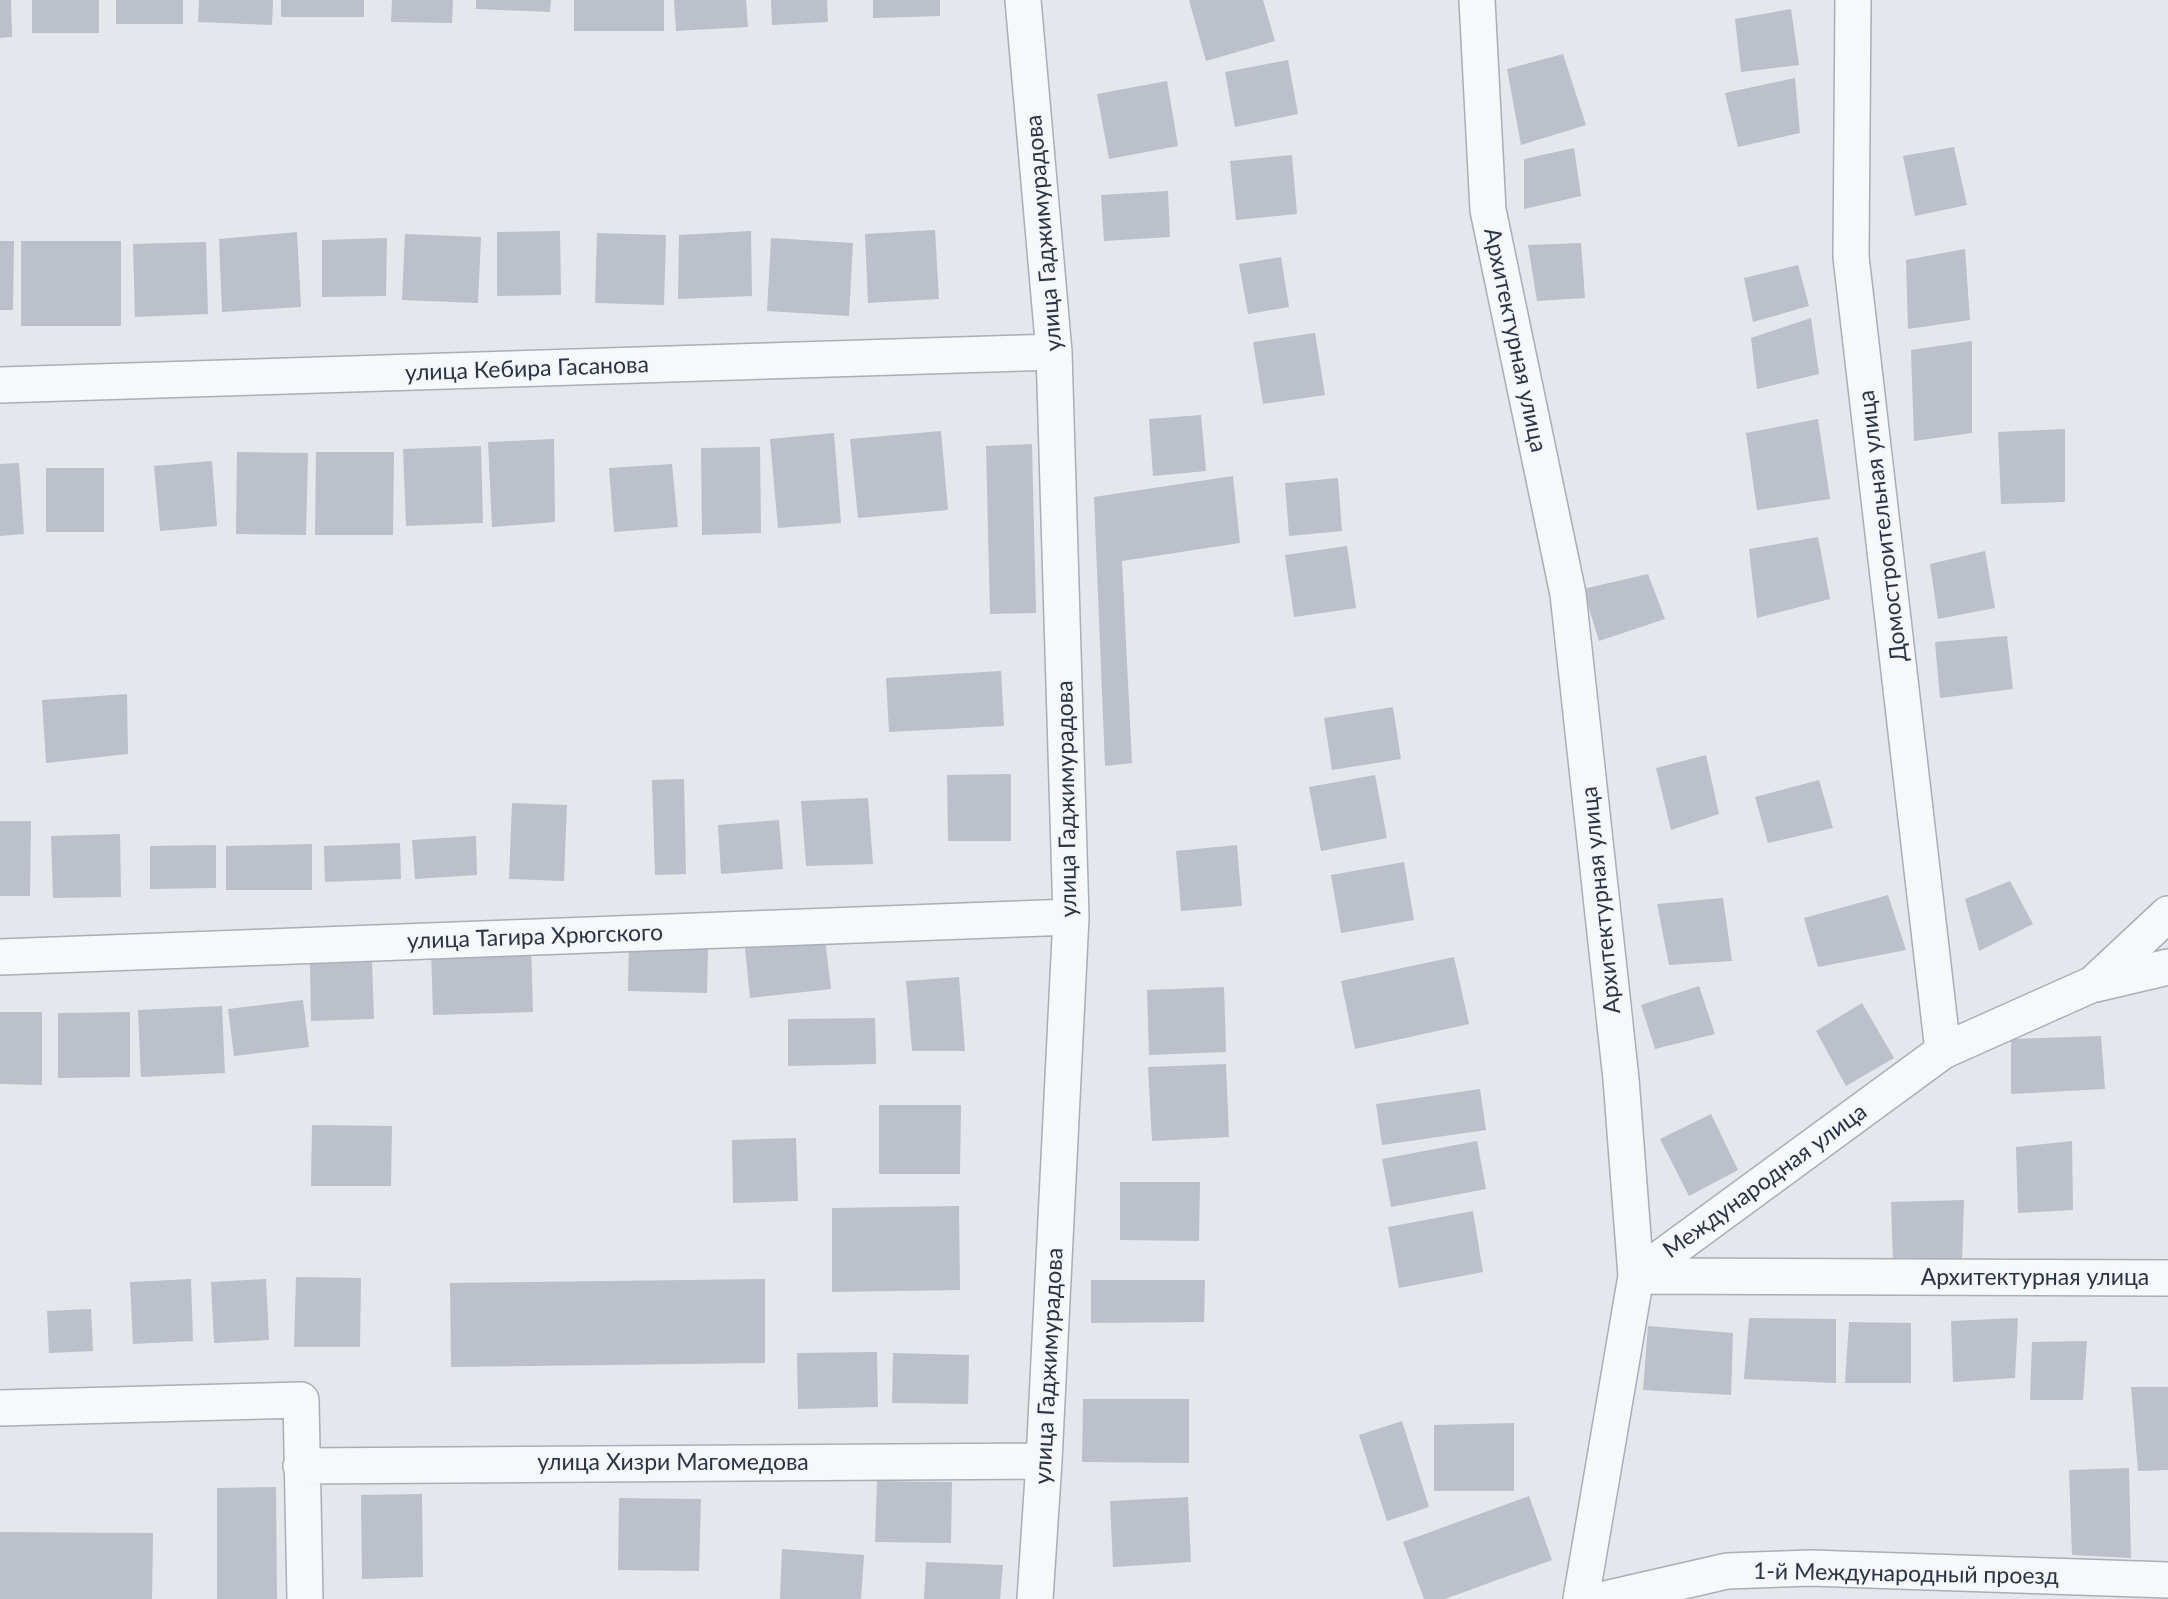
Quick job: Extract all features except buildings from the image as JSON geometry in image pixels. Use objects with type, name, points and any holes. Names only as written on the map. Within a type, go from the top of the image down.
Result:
[{"type":"street","name":"улица Гаджимурадова","points":[[1023,0],[1055,352],[1071,917],[1035,1599]]},
{"type":"street","name":"Архитектурная улица","points":[[1477,0],[1489,211],[1568,594],[1621,1079],[1636,1276],[2168,1278]]},
{"type":"street","name":"Домостроительная улица","points":[[1853,0],[1851,257],[1943,1051]]},
{"type":"street","name":"улица Кебира Гасанова","points":[[0,385],[1055,352]]},
{"type":"street","name":"Международная улица","points":[[1636,1276],[1943,1051],[2093,984],[2168,914]]},
{"type":"street","name":"улица Тагира Хрюгского","points":[[0,957],[1071,917]]},
{"type":"street","points":[[2093,984],[2168,967]]},
{"type":"street","points":[[1581,1599],[1636,1276]]},
{"type":"street","points":[[0,1408],[300,1400],[305,1599]]},
{"type":"street","name":"улица Хизри Магомедова","points":[[301,1466],[1044,1461]]},
{"type":"street","name":"1-й Международный проезд","points":[[1605,1599],[1727,1571],[1810,1568],[1967,1586],[2168,1580]]}]
